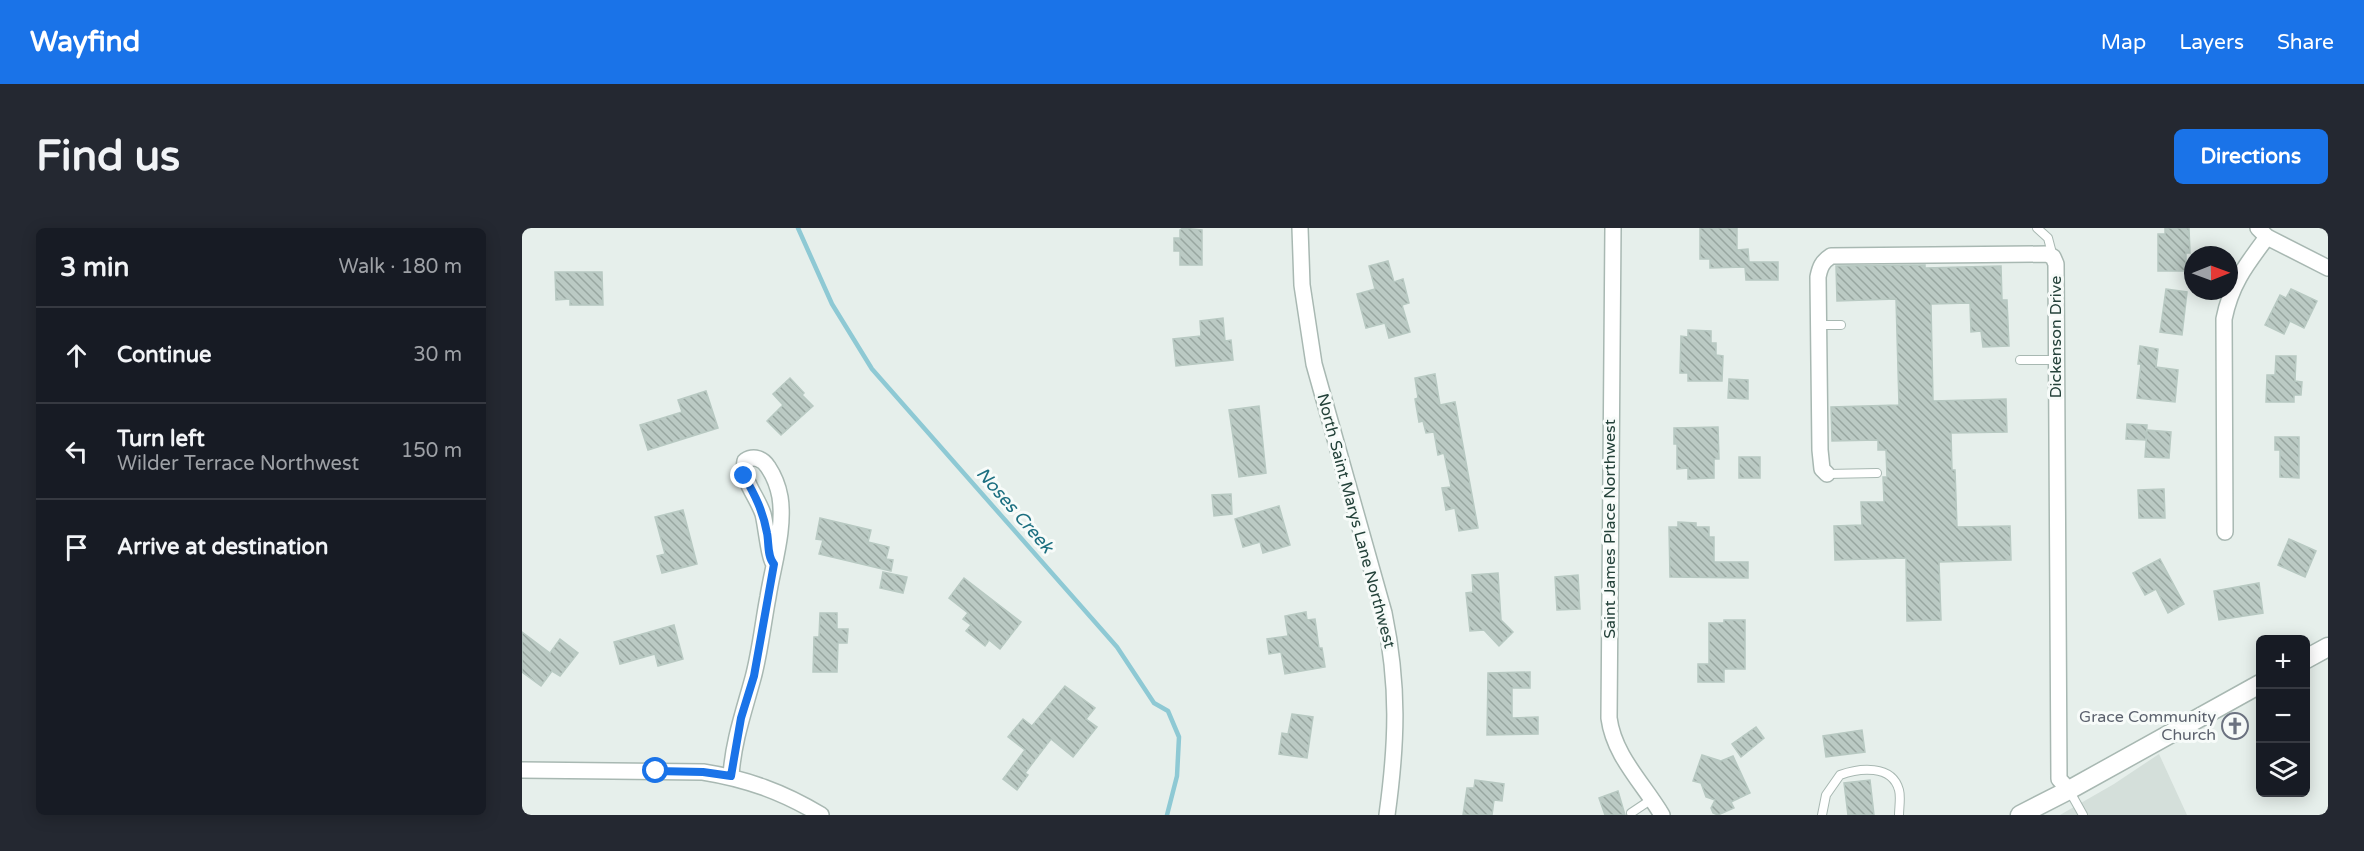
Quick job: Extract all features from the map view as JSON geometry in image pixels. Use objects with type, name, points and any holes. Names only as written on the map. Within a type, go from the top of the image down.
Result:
[{"type":"street","name":"North Saint Marys Lane Northwest","points":[[1300,228],[1302,285],[1314,364],[1384,613],[1390,645],[1396,700],[1396,731],[1387,815]]},
{"type":"street","name":"Saint James Place Northwest","points":[[1613,228],[1609,718],[1613,737],[1621,755],[1662,815]]},
{"type":"street","points":[[2225,532],[2224,319],[2228,297],[2262,232],[2328,268]]},
{"type":"street","name":"Dickenson Drive","points":[[1827,474],[1822,469],[1820,460],[1818,325],[1820,266],[1831,256],[2047,254],[2054,257],[2060,779],[2069,790]]},
{"type":"street","points":[[731,776],[738,728],[754,676],[774,564],[781,514],[775,477],[766,463],[756,458],[749,458],[745,461],[744,476],[757,497],[768,536],[770,561],[774,564]]},
{"type":"street","points":[[2310,657],[2328,647]]},
{"type":"street","points":[[2020,815],[2256,686]]},
{"type":"street","points":[[522,770],[703,772],[731,776],[774,790],[821,815]]},
{"type":"lane","points":[[2037,228],[2048,238],[2054,257]]},
{"type":"lane","points":[[1818,325],[1841,325]]},
{"type":"lane","points":[[2020,360],[2056,360]]},
{"type":"lane","points":[[1827,474],[1877,473]]},
{"type":"lane","points":[[1822,815],[1826,795],[1839,776],[1862,770],[1882,771],[1894,781],[1899,790],[1899,815]]},
{"type":"lane","points":[[2069,790],[2083,815]]},
{"type":"lane","points":[[1631,813],[1652,799]]},
{"type":"shaded area","points":[[2159,754],[2187,815],[2060,815],[2114,784]]},
{"type":"building","points":[[1183,228],[1202,230],[1202,265],[1180,265],[1180,251],[1174,251],[1174,238],[1180,238],[1180,230]]},
{"type":"building","points":[[1700,228],[1737,228],[1737,250],[1748,249],[1749,262],[1778,262],[1778,280],[1746,280],[1745,267],[1710,268],[1710,259],[1700,259]]},
{"type":"building","points":[[2165,228],[2189,228],[2190,246],[2184,246],[2184,271],[2158,271],[2158,234],[2165,234]]},
{"type":"building","points":[[1388,261],[1394,282],[1403,279],[1409,303],[1402,305],[1410,332],[1389,338],[1385,323],[1366,328],[1357,294],[1375,289],[1369,266]]},
{"type":"building","points":[[1925,265],[1925,268],[2001,266],[2002,300],[2007,300],[2009,346],[1983,347],[1981,331],[1971,332],[1970,303],[1931,304],[1933,401],[2006,399],[2007,432],[1951,433],[1952,470],[1955,470],[1957,527],[2010,526],[2011,560],[1939,562],[1941,620],[1907,621],[1906,558],[1835,560],[1834,526],[1862,525],[1861,502],[1884,502],[1883,477],[1887,477],[1886,450],[1878,450],[1878,440],[1832,441],[1831,407],[1899,405],[1896,299],[1837,301],[1836,266]]},
{"type":"building","points":[[555,272],[602,272],[603,305],[570,305],[570,299],[556,300]]},
{"type":"building","points":[[2166,289],[2184,292],[2184,300],[2186,300],[2182,335],[2160,332]]},
{"type":"building","points":[[2291,289],[2317,301],[2304,328],[2290,321],[2284,334],[2265,325],[2280,295],[2286,298]]},
{"type":"building","points":[[1223,318],[1225,341],[1231,340],[1233,360],[1176,366],[1173,339],[1201,336],[1200,321]]},
{"type":"building","points":[[1688,330],[1711,331],[1711,343],[1716,343],[1716,355],[1723,356],[1722,381],[1688,381],[1688,373],[1680,373],[1681,336],[1688,337]]},
{"type":"building","points":[[2140,346],[2158,349],[2156,367],[2178,370],[2175,402],[2137,398],[2141,364],[2138,364]]},
{"type":"building","points":[[2276,356],[2296,356],[2295,381],[2302,382],[2301,395],[2294,395],[2294,402],[2266,402],[2267,375],[2275,375]]},
{"type":"building","points":[[1435,374],[1440,405],[1455,402],[1478,528],[1459,531],[1455,508],[1446,510],[1442,488],[1451,487],[1444,453],[1438,455],[1434,432],[1426,433],[1423,421],[1419,422],[1415,399],[1418,398],[1415,378]]},
{"type":"building","points":[[790,378],[813,406],[781,435],[767,421],[783,405],[773,394]]},
{"type":"building","points":[[1729,379],[1748,380],[1748,399],[1728,398]]},
{"type":"building","points":[[706,391],[718,428],[648,450],[640,425],[682,412],[678,400]]},
{"type":"building","points":[[1259,406],[1266,473],[1239,477],[1229,410]]},
{"type":"building","points":[[2127,424],[2147,425],[2146,440],[2126,439]]},
{"type":"building","points":[[1718,427],[1719,459],[1714,459],[1714,478],[1688,479],[1688,468],[1677,469],[1677,444],[1674,444],[1674,428]]},
{"type":"building","points":[[2147,430],[2171,432],[2169,458],[2145,457]]},
{"type":"building","points":[[2275,437],[2299,437],[2299,478],[2280,477],[2280,450],[2275,450]]},
{"type":"building","points":[[1739,457],[1760,457],[1760,478],[1739,478]]},
{"type":"building","points":[[2164,489],[2165,518],[2139,518],[2138,490]]},
{"type":"building","points":[[1231,494],[1232,514],[1214,516],[1212,495]]},
{"type":"building","points":[[1279,506],[1290,545],[1263,553],[1260,542],[1243,547],[1235,519]]},
{"type":"building","points":[[683,510],[697,564],[662,573],[657,556],[665,554],[655,517]]},
{"type":"building","points":[[820,518],[871,530],[868,542],[889,547],[886,559],[893,560],[891,571],[819,554],[823,540],[816,539]]},
{"type":"building","points":[[1678,522],[1696,523],[1696,527],[1709,527],[1709,537],[1714,537],[1714,562],[1748,562],[1748,578],[1670,577],[1669,527],[1678,527]]},
{"type":"building","points":[[2289,539],[2316,551],[2305,577],[2278,565]]},
{"type":"building","points":[[2160,559],[2184,604],[2168,613],[2156,589],[2145,595],[2133,573]]},
{"type":"building","points":[[883,572],[907,577],[903,593],[880,588]]},
{"type":"building","points":[[1498,573],[1501,620],[1513,632],[1499,646],[1484,630],[1470,631],[1466,593],[1473,592],[1472,575]]},
{"type":"building","points":[[1578,575],[1580,609],[1557,610],[1555,577]]},
{"type":"building","points":[[964,578],[1021,622],[1000,649],[989,640],[985,646],[966,631],[971,625],[963,619],[968,613],[949,598]]},
{"type":"building","points":[[2259,583],[2263,613],[2219,620],[2214,591]]},
{"type":"building","points":[[1306,612],[1307,620],[1315,619],[1319,648],[1322,648],[1325,667],[1285,674],[1281,652],[1269,654],[1267,639],[1288,636],[1285,616]]},
{"type":"building","points":[[820,613],[837,613],[837,629],[848,629],[847,643],[838,643],[837,672],[813,672],[814,637],[819,637]]},
{"type":"building","points":[[1724,620],[1745,620],[1745,669],[1724,669],[1724,682],[1698,682],[1698,664],[1709,664],[1709,623],[1724,623]]},
{"type":"building","points":[[674,625],[683,659],[658,666],[655,654],[620,664],[614,642]]},
{"type":"building","points":[[522,632],[550,653],[560,639],[578,653],[560,676],[552,671],[541,686],[522,672]]},
{"type":"building","points":[[1530,672],[1530,688],[1512,688],[1512,718],[1538,717],[1538,734],[1487,735],[1488,673]]},
{"type":"building","points":[[1065,686],[1095,708],[1086,719],[1097,727],[1073,757],[1051,739],[1025,773],[1028,775],[1017,790],[1003,779],[1025,750],[1008,737],[1023,719],[1032,726]]},
{"type":"building","points":[[1292,714],[1313,717],[1307,758],[1279,754],[1282,733],[1288,734]]},
{"type":"building","points":[[1756,727],[1764,738],[1741,757],[1732,744]]},
{"type":"building","points":[[1862,730],[1865,752],[1826,757],[1823,736]]},
{"type":"building","points":[[1702,755],[1721,761],[1733,756],[1750,793],[1731,802],[1734,808],[1718,815],[1713,813],[1711,808],[1715,800],[1706,797],[1701,783],[1693,781]]},
{"type":"building","points":[[1475,780],[1504,784],[1502,801],[1494,800],[1492,815],[1463,815],[1467,788],[1474,788]]},
{"type":"building","points":[[1870,780],[1874,815],[1848,815],[1844,783]]},
{"type":"building","points":[[1618,791],[1625,815],[1605,815],[1599,798]]},
{"type":"waterway","name":"Noses Creek","points":[[798,228],[832,304],[872,369],[1117,647],[1154,703],[1168,711],[1179,737],[1177,776],[1167,815]]},
{"type":"place","name":"Grace Community Church","points":[[2235,726]]},
{"type":"route","points":[[656,771],[703,772],[731,776],[734,746],[754,676],[774,564],[770,561],[768,536],[757,497],[744,476]]}]
